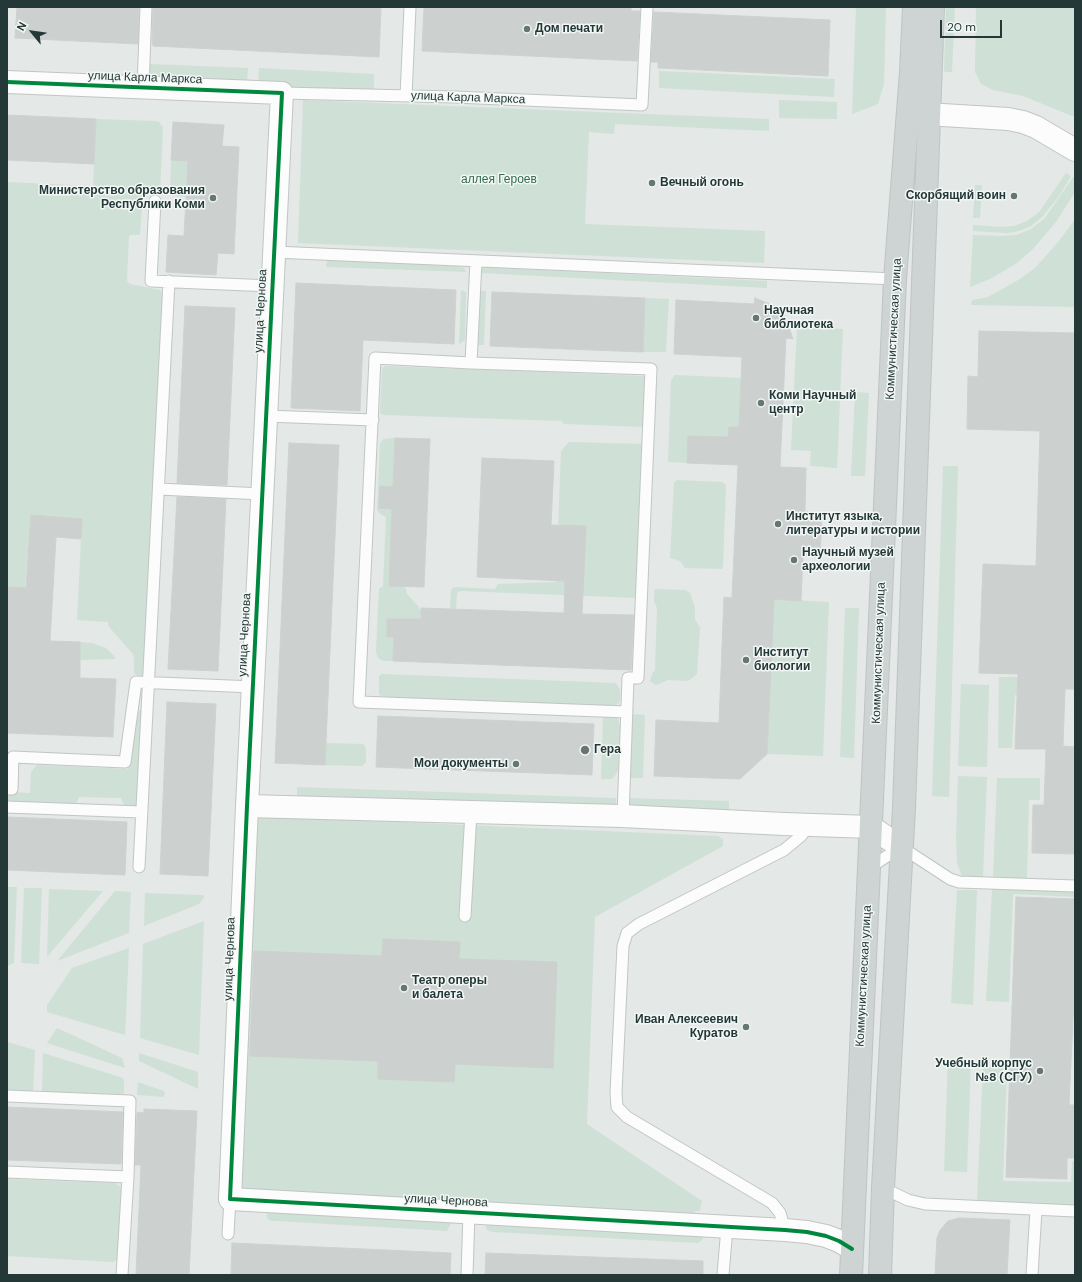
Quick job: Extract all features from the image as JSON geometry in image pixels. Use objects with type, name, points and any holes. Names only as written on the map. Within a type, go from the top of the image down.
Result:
[{"type":"main road","name":"Коммунистическая улица","points":[[880,1275],[905,784],[918,113],[914,7]]},
{"type":"main road","name":"Коммунистическая улица","points":[[851,1275],[895,279],[933,7]]},
{"type":"street","name":"улица Карла Маркса","points":[[7,82],[282,93]]},
{"type":"street","name":"улица Чернова","points":[[282,93],[247,806],[230,1199],[785,1230],[807,1232],[826,1236],[840,1241],[852,1249]]},
{"type":"street","points":[[918,113],[1008,119],[1023,122],[1036,127],[1075,150]]},
{"type":"street","points":[[247,806],[623,817],[871,827],[901,847]]},
{"type":"lane","points":[[143,88],[146,7]]},
{"type":"lane","points":[[406,96],[410,7]]},
{"type":"lane","name":"улица Карла Маркса","points":[[282,93],[642,105],[647,7]]},
{"type":"lane","points":[[155,201],[151,280],[272,286]]},
{"type":"lane","points":[[274,252],[895,279]]},
{"type":"lane","points":[[471,363],[476,261]]},
{"type":"lane","points":[[139,867],[169,281]]},
{"type":"lane","points":[[623,817],[627,712],[628,678],[638,678],[651,369],[375,358],[359,702],[627,712]]},
{"type":"lane","points":[[266,416],[373,420]]},
{"type":"lane","points":[[158,490],[262,494]]},
{"type":"lane","points":[[7,789],[12,789],[13,757],[125,762],[136,682],[253,687]]},
{"type":"lane","points":[[7,807],[141,812]]},
{"type":"lane","points":[[465,916],[471,812]]},
{"type":"lane","points":[[785,1230],[780,1213],[772,1203],[627,1117],[617,1107],[616,1094],[623,946],[627,933],[639,924],[784,850],[801,836],[809,825]]},
{"type":"lane","points":[[869,868],[901,847],[950,879],[959,882],[1075,886]]},
{"type":"lane","points":[[7,1096],[130,1101],[128,1177],[122,1275]]},
{"type":"lane","points":[[7,1172],[128,1177]]},
{"type":"lane","points":[[884,1188],[908,1200],[925,1204],[1075,1211]]},
{"type":"lane","points":[[228,1234],[230,1199]]},
{"type":"lane","points":[[1032,1275],[1036,1210]]},
{"type":"lane","points":[[467,1275],[469,1213]]},
{"type":"lane","points":[[723,1275],[727,1227]]},
{"type":"green space","points":[[856,7],[886,7],[884,84],[878,104],[852,114]]},
{"type":"green space","points":[[946,7],[955,7],[952,72],[945,72],[944,70]]},
{"type":"green space","points":[[976,7],[1075,7],[1075,116],[1023,96],[993,90],[981,84],[975,72]]},
{"type":"green space","points":[[150,64],[248,68],[247,85],[149,81]]},
{"type":"green space","points":[[259,68],[374,74],[374,90],[258,86]]},
{"type":"green space","points":[[659,71],[835,79],[834,97],[659,88]]},
{"type":"green space","name":"аллея Героев","points":[[303,100],[769,119],[769,131],[615,124],[614,134],[589,132],[585,224],[765,231],[764,263],[298,243]]},
{"type":"green space","points":[[779,100],[837,102],[837,119],[779,118]]},
{"type":"green space","points":[[96,119],[155,121],[159,122],[163,127],[160,192],[143,195],[140,234],[129,236],[127,281],[130,284],[160,290],[163,294],[144,672],[141,676],[135,674],[134,672],[133,654],[109,627],[108,622],[77,620],[82,519],[31,515],[25,588],[7,587],[7,182],[93,186]]},
{"type":"green space","points":[[171,160],[188,161],[186,197],[170,196]]},
{"type":"green space","points":[[1066,173],[1071,176],[1059,196],[1043,216],[1030,227],[1007,233],[973,231],[973,225],[1002,227],[1014,226],[1027,221],[1039,212]]},
{"type":"green space","points":[[1073,177],[1075,179],[1075,192],[1056,222],[1033,249],[1017,263],[992,278],[970,287],[973,235],[1016,235],[1031,229],[1045,218]]},
{"type":"green space","points":[[975,185],[982,185],[980,218],[973,218]]},
{"type":"green space","points":[[1075,219],[1075,307],[971,305],[972,300],[988,297],[1020,279],[1035,268],[1059,241]]},
{"type":"green space","points":[[327,260],[456,266],[464,268],[466,272],[326,267]]},
{"type":"green space","points":[[481,267],[767,281],[767,288],[481,273]]},
{"type":"green space","points":[[461,290],[466,292],[465,340],[459,344]]},
{"type":"green space","points":[[480,291],[486,291],[484,345],[478,345]]},
{"type":"green space","points":[[645,298],[669,299],[666,352],[643,352]]},
{"type":"green space","points":[[797,327],[843,329],[837,468],[810,466],[811,451],[791,450]]},
{"type":"green space","points":[[385,366],[645,376],[644,425],[642,427],[565,424],[562,423],[562,421],[383,415],[380,413],[382,369]]},
{"type":"green space","points":[[675,375],[741,378],[739,427],[728,437],[689,436],[687,463],[668,462],[671,380]]},
{"type":"green space","points":[[855,392],[869,393],[865,476],[851,476]]},
{"type":"green space","points":[[395,438],[389,585],[405,586],[407,594],[418,606],[421,612],[420,638],[394,637],[393,661],[383,661],[378,658],[376,652],[379,589],[383,586],[386,517],[380,514],[377,510],[380,444],[383,439]]},
{"type":"green space","points":[[569,442],[643,444],[638,598],[460,591],[457,593],[456,609],[450,609],[451,590],[454,587],[495,589],[498,584],[556,582],[561,451]]},
{"type":"green space","points":[[943,466],[958,466],[949,797],[932,796]]},
{"type":"green space","points":[[677,480],[722,482],[726,485],[722,569],[685,568],[680,561],[670,558],[674,483]]},
{"type":"green space","points":[[655,589],[685,590],[690,593],[695,608],[695,619],[700,628],[697,673],[688,681],[668,680],[656,685],[650,681],[655,670],[657,608],[654,602]]},
{"type":"green space","points":[[773,599],[829,602],[823,756],[767,754]]},
{"type":"green space","points":[[845,608],[859,608],[854,758],[840,757]]},
{"type":"green space","points":[[80,642],[92,643],[106,648],[115,657],[115,659],[80,660]]},
{"type":"green space","points":[[382,674],[616,683],[620,689],[620,699],[619,703],[614,706],[385,697],[379,695],[379,676]]},
{"type":"green space","points":[[999,677],[1024,677],[1024,695],[1015,695],[1012,748],[998,748]]},
{"type":"green space","points":[[961,684],[989,685],[987,767],[958,766]]},
{"type":"green space","points":[[140,710],[143,711],[138,803],[136,806],[126,807],[121,798],[79,797],[76,804],[7,803],[7,792],[30,793],[31,772],[37,765],[128,769],[136,714]]},
{"type":"green space","points":[[631,714],[645,715],[643,778],[628,778]]},
{"type":"green space","points":[[603,717],[618,718],[620,727],[618,770],[611,779],[601,779]]},
{"type":"green space","points":[[326,743],[363,744],[366,749],[366,762],[362,766],[325,765]]},
{"type":"green space","points":[[958,776],[987,777],[983,877],[962,876],[957,863],[956,840]]},
{"type":"green space","points":[[997,778],[1040,778],[1040,800],[1029,800],[1027,879],[993,878]]},
{"type":"green space","points":[[297,787],[616,798],[616,810],[297,800]]},
{"type":"green space","points":[[627,798],[729,801],[729,814],[627,811]]},
{"type":"green space","points":[[259,816],[718,836],[723,839],[723,846],[595,917],[587,1124],[702,1201],[700,1210],[692,1213],[242,1192],[237,1180],[255,830]]},
{"type":"green space","points":[[7,887],[17,887],[14,963],[7,966]]},
{"type":"green space","points":[[24,888],[42,888],[39,964],[21,963]]},
{"type":"green space","points":[[992,888],[1075,891],[1075,897],[1013,894],[1009,1002],[986,1001]]},
{"type":"green space","points":[[49,889],[103,891],[47,957]]},
{"type":"green space","points":[[957,890],[977,890],[973,1005],[951,1003]]},
{"type":"green space","points":[[115,891],[131,892],[129,933],[57,961]]},
{"type":"green space","points":[[145,893],[202,895],[204,898],[199,904],[144,926]]},
{"type":"green space","points":[[204,921],[199,1055],[140,1038],[143,944]]},
{"type":"green space","points":[[129,948],[125,1035],[47,1012],[47,1005],[72,968]]},
{"type":"green space","points":[[57,1028],[122,1058],[125,1068],[47,1043]]},
{"type":"green space","points":[[7,1042],[35,1050],[33,1092],[7,1090]]},
{"type":"green space","points":[[43,1053],[123,1078],[124,1093],[42,1092]]},
{"type":"green space","points":[[139,1053],[198,1072],[198,1089],[139,1061]]},
{"type":"green space","points":[[948,1060],[971,1061],[967,1172],[944,1171]]},
{"type":"green space","points":[[983,1067],[1007,1067],[1003,1181],[1071,1182],[1072,1161],[1075,1161],[1075,1205],[977,1202]]},
{"type":"green space","points":[[138,1082],[164,1091],[164,1097],[138,1095]]},
{"type":"green space","points":[[7,1179],[114,1183],[118,1185],[121,1188],[117,1260],[113,1262],[7,1256]]},
{"type":"green space","points":[[269,1211],[448,1220],[451,1223],[447,1231],[271,1221],[267,1218]]},
{"type":"green space","points":[[488,1223],[703,1235],[703,1239],[698,1243],[493,1232],[487,1230],[486,1226]]},
{"type":"building","points":[[17,7],[139,7],[138,44],[15,38]]},
{"type":"building","points":[[153,7],[381,7],[379,57],[153,46]]},
{"type":"building","name":"Дом печати","points":[[424,7],[631,7],[631,11],[640,11],[637,61],[422,51]]},
{"type":"building","points":[[654,12],[830,20],[828,76],[658,68],[658,62],[651,62]]},
{"type":"building","points":[[7,115],[96,119],[94,164],[7,160]]},
{"type":"building","points":[[173,122],[224,125],[222,146],[239,147],[234,254],[218,253],[216,275],[166,272],[168,235],[184,236],[188,161],[171,160]]},
{"type":"building","points":[[296,283],[456,290],[454,344],[363,340],[360,411],[291,408]]},
{"type":"building","points":[[492,292],[645,298],[643,352],[490,346]]},
{"type":"building","points":[[755,298],[777,307],[781,311],[785,316],[793,339],[786,338],[780,467],[806,468],[805,512],[822,513],[820,557],[803,556],[801,601],[774,599],[767,754],[740,779],[654,776],[656,720],[719,723],[724,597],[732,598],[738,465],[687,463],[688,436],[728,437],[729,427],[739,427],[742,357],[674,354],[676,300],[754,304]]},
{"type":"building","points":[[185,306],[235,308],[227,485],[177,483]]},
{"type":"building","points":[[979,331],[1075,333],[1075,689],[1065,689],[1063,746],[1075,747],[1075,854],[1032,853],[1033,805],[1044,805],[1046,749],[1015,749],[1018,674],[979,673],[983,564],[1036,566],[1040,431],[967,429],[968,376],[978,377]]},
{"type":"building","points":[[395,438],[430,439],[424,587],[389,586],[392,509],[379,508],[380,486],[393,487]]},
{"type":"building","points":[[289,443],[339,445],[325,765],[275,763]]},
{"type":"building","points":[[482,458],[554,461],[551,525],[586,526],[582,614],[634,615],[631,670],[393,661],[394,637],[387,637],[387,619],[421,619],[421,608],[564,613],[565,581],[477,577]]},
{"type":"building","points":[[177,497],[226,499],[218,671],[168,669]]},
{"type":"building","points":[[31,515],[82,519],[81,539],[56,537],[50,641],[80,642],[80,678],[116,679],[113,737],[7,733],[7,587],[26,588]]},
{"type":"building","points":[[167,702],[216,704],[208,876],[160,874]]},
{"type":"building","points":[[378,716],[594,724],[592,775],[376,767]]},
{"type":"building","points":[[7,817],[127,822],[125,875],[7,870]]},
{"type":"building","name":"Учебный корпус №8 (СГУ)","points":[[1016,897],[1075,899],[1075,976],[1069,1105],[1075,1105],[1075,1158],[1067,1158],[1067,1179],[1006,1177]]},
{"type":"building","name":"Театр оперы и балета","points":[[383,939],[460,942],[459,959],[557,962],[553,1068],[455,1064],[454,1082],[378,1079],[378,1061],[250,1056],[254,951],[382,956]]},
{"type":"building","points":[[7,1107],[123,1112],[121,1164],[7,1160]]},
{"type":"building","points":[[144,1109],[197,1111],[189,1275],[136,1275],[141,1165],[135,1165],[137,1112],[144,1113]]},
{"type":"building","points":[[959,1218],[1010,1220],[1007,1275],[935,1275],[937,1238],[940,1230],[948,1221]]},
{"type":"building","points":[[232,1243],[451,1253],[450,1275],[231,1275]]},
{"type":"building","points":[[486,1253],[703,1261],[703,1275],[485,1275]]},
{"type":"cycle path","points":[[7,82],[282,93],[247,806],[230,1199],[785,1230],[807,1232],[826,1236],[839,1241],[852,1249]]},
{"type":"place","name":"Дом печати","points":[[527,29]]},
{"type":"place","name":"Вечный огонь","points":[[652,183]]},
{"type":"place","name":"Скорбящий воин","points":[[1014,196]]},
{"type":"place","name":"Министерство образования Республики Коми","points":[[213,198]]},
{"type":"place","name":"Научная библиотека","points":[[756,318]]},
{"type":"place","name":"Коми Научный центр","points":[[761,403]]},
{"type":"place","name":"Институт языка, литературы и истории","points":[[778,524]]},
{"type":"place","name":"Научный музей археологии","points":[[794,560]]},
{"type":"place","name":"Институт биологии","points":[[746,660]]},
{"type":"place","name":"Гера","points":[[585,750]]},
{"type":"place","name":"Мои документы","points":[[516,764]]},
{"type":"place","name":"Театр оперы и балета","points":[[404,988]]},
{"type":"place","name":"Иван Алексеевич Куратов","points":[[746,1027]]},
{"type":"place","name":"Учебный корпус №8 (СГУ)","points":[[1040,1071]]}]
